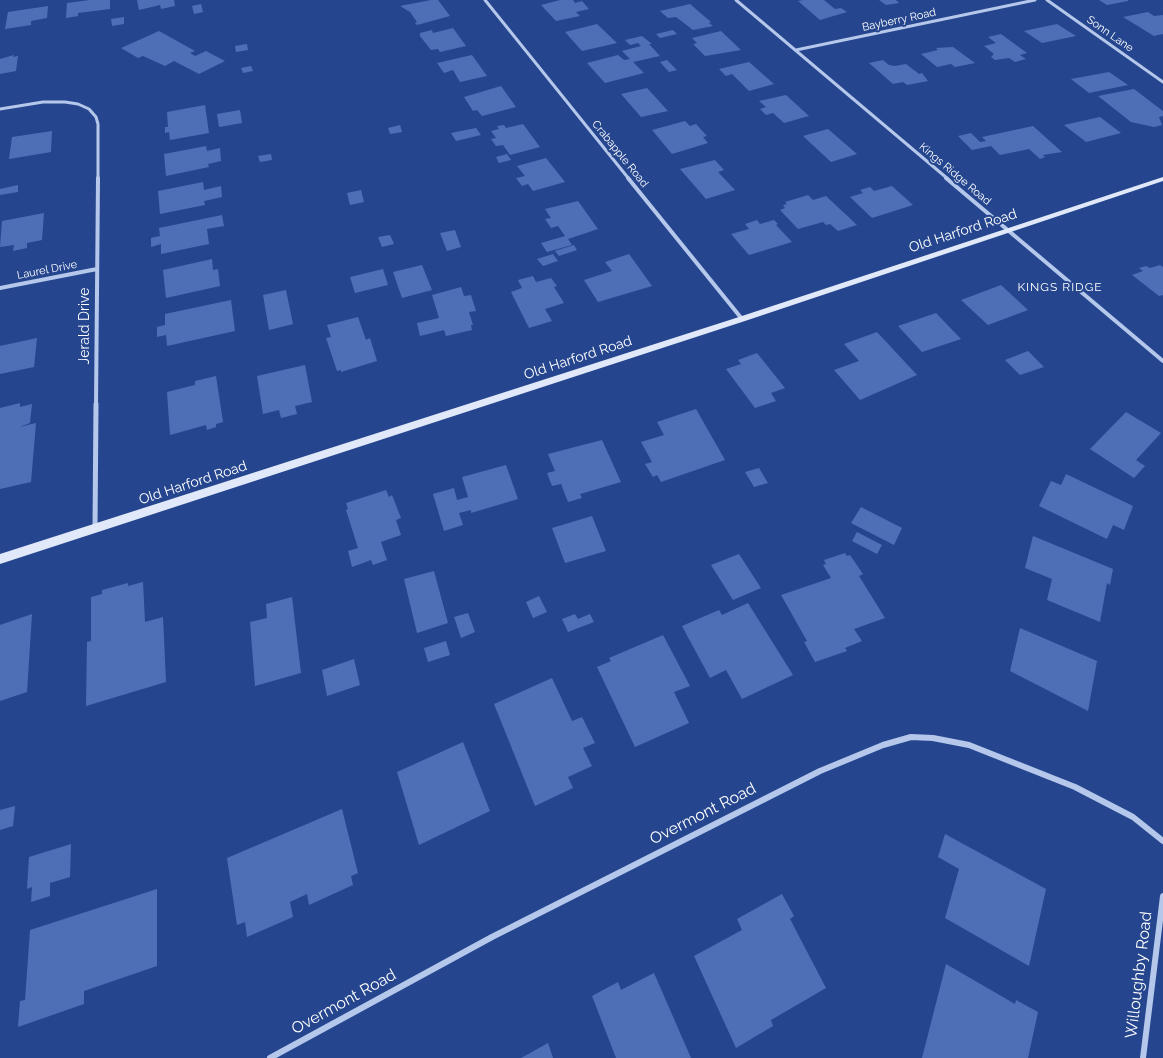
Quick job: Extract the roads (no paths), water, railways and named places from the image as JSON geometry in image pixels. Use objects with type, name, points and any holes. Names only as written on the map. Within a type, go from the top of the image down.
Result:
[{"type":"street","name":"Crabapple Road","points":[[485,0],[742,319]]},
{"type":"street","name":"Kings Ridge Road","points":[[736,0],[1163,361]]},
{"type":"street","name":"Bayberry Road","points":[[796,50],[1035,0]]},
{"type":"street","name":"Sonn Lane","points":[[1047,0],[1163,82]]},
{"type":"street","name":"Jerald Drive","points":[[0,109],[43,102],[65,102],[78,104],[90,109],[96,117],[98,124],[95,529]]},
{"type":"street","name":"Old Harford Road","points":[[0,559],[742,319],[1163,179]]},
{"type":"street","name":"Laurel Drive","points":[[0,288],[97,269]]},
{"type":"street","name":"Overmont Road","points":[[270,1058],[492,936],[820,770],[883,745],[911,737],[933,738],[969,745],[1075,787],[1133,817],[1163,840]]},
{"type":"street","name":"Willoughby Road","points":[[1143,1058],[1163,896]]},
{"type":"district","name":"KINGS RIDGE","points":[[1060,287]]}]
